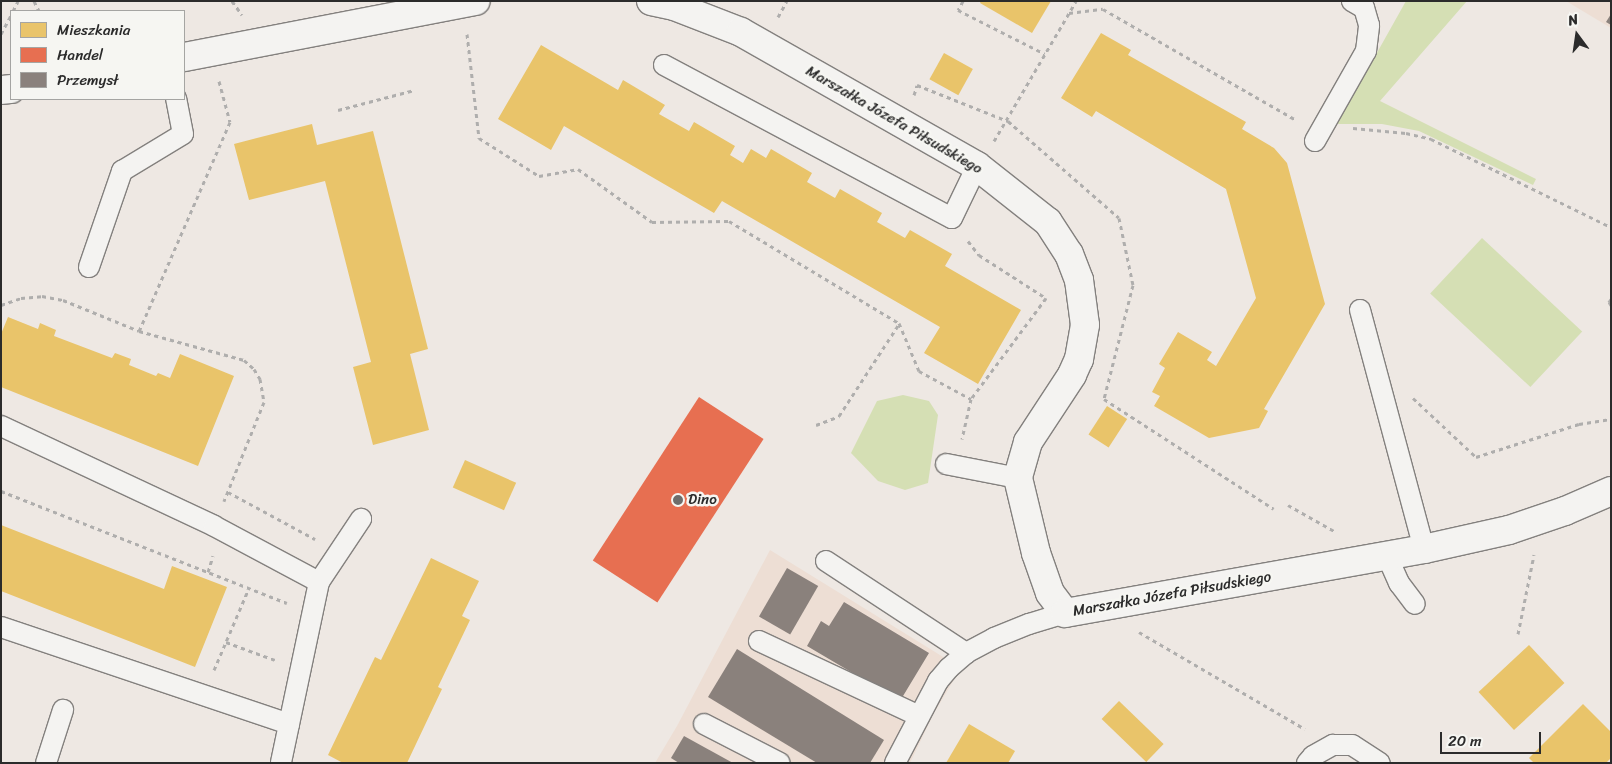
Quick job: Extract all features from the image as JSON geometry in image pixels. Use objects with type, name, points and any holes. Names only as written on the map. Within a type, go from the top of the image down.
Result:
[{"type":"street","name":"Marszałka Józefa Piłsudskiego","points":[[651,1],[674,6],[741,32],[977,166],[1048,222],[1072,263],[1079,280],[1085,325],[1079,359],[1072,376],[1028,442],[1018,478],[1036,553],[1050,593],[1065,613],[1424,549],[1509,530],[1565,511],[1611,491]]},
{"type":"street","points":[[185,56],[470,2]]},
{"type":"lane","points":[[1315,141],[1366,51],[1369,25],[1364,8],[1352,1]]},
{"type":"lane","points":[[664,65],[952,218],[977,166]]},
{"type":"lane","points":[[88,267],[122,172],[182,134],[176,100]]},
{"type":"lane","points":[[1360,310],[1424,549]]},
{"type":"lane","points":[[1,426],[214,526],[319,582]]},
{"type":"lane","points":[[951,465],[1018,478]]},
{"type":"lane","points":[[281,763],[319,582],[361,519]]},
{"type":"lane","points":[[1386,556],[1399,584],[1416,604]]},
{"type":"lane","points":[[826,561],[966,653]]},
{"type":"lane","points":[[895,763],[938,681],[966,653],[994,638],[1029,624],[1065,613]]},
{"type":"lane","points":[[1,627],[289,724]]},
{"type":"lane","points":[[759,641],[920,716]]},
{"type":"lane","points":[[46,763],[64,710]]},
{"type":"lane","points":[[704,724],[780,763]]},
{"type":"lane","points":[[1307,763],[1313,756],[1333,745],[1352,745],[1380,763]]},
{"type":"path","points":[[775,21],[787,1]]},
{"type":"path","points":[[963,1],[958,10],[1045,54]]},
{"type":"path","points":[[1008,121],[1076,1]]},
{"type":"path","points":[[470,2],[479,138],[539,176],[578,169],[652,222],[729,221],[899,323],[919,371],[972,399]]},
{"type":"path","points":[[1069,13],[1103,9],[1306,126],[1315,141]]},
{"type":"path","points":[[1,34],[10,17]]},
{"type":"path","points":[[139,331],[230,122],[211,51]]},
{"type":"path","points":[[338,110],[414,90]]},
{"type":"path","points":[[1350,128],[1406,133],[1431,139],[1611,227]]},
{"type":"path","points":[[951,465],[972,399],[1046,298],[978,256],[952,218]]},
{"type":"path","points":[[1,305],[22,298],[42,296],[64,300],[139,331],[244,360],[254,369],[260,379],[264,402],[214,526]]},
{"type":"path","points":[[1611,298],[1609,302],[1611,305]]},
{"type":"path","points":[[816,425],[839,416],[899,323]]},
{"type":"path","points":[[1411,396],[1476,457],[1579,424],[1611,419]]},
{"type":"path","points":[[1,491],[313,613]]},
{"type":"path","points":[[228,492],[339,552]]},
{"type":"path","points":[[1518,634],[1534,552]]},
{"type":"path","points":[[203,695],[249,588]]},
{"type":"path","points":[[1134,629],[1333,745]]},
{"type":"path","points":[[226,642],[301,670]]},
{"type":"shaded area","points":[[1566,1],[1611,1],[1611,28]]},
{"type":"shaded area","points":[[770,550],[961,668],[934,713],[910,763],[655,763],[677,726]]},
{"type":"green space","points":[[1406,1],[1467,1],[1380,101],[1536,179],[1533,185],[1419,131],[1382,124],[1337,124]]},
{"type":"green space","points":[[1482,238],[1582,331],[1530,387],[1430,294]]},
{"type":"green space","points":[[903,395],[929,401],[938,415],[928,483],[905,490],[878,481],[851,453],[877,401]]},
{"type":"building: Mieszkania","points":[[981,1],[1051,1],[1032,33],[980,3]]},
{"type":"building: Mieszkania","points":[[1101,33],[1131,50],[1128,55],[1246,122],[1242,129],[1274,148],[1287,163],[1325,304],[1264,409],[1268,411],[1259,428],[1209,438],[1154,406],[1160,396],[1152,392],[1165,368],[1159,364],[1178,332],[1212,352],[1207,360],[1216,366],[1256,298],[1226,189],[1096,111],[1092,117],[1061,98]]},
{"type":"building: Mieszkania","points":[[541,45],[618,90],[623,80],[665,105],[659,114],[689,131],[694,122],[735,146],[730,155],[743,163],[751,149],[766,158],[771,149],[812,173],[807,182],[835,198],[840,189],[882,213],[877,222],[905,238],[910,230],[952,254],[945,266],[1021,310],[978,384],[924,353],[940,327],[722,201],[714,213],[564,126],[551,150],[498,119]]},
{"type":"building: Mieszkania","points":[[944,53],[973,69],[958,95],[929,79]]},
{"type":"building: Mieszkania","points":[[312,124],[317,145],[373,131],[428,349],[410,354],[429,430],[373,445],[353,367],[371,362],[325,181],[249,200],[234,144]]},
{"type":"building: Mieszkania","points":[[8,317],[38,329],[40,323],[56,330],[54,336],[112,358],[115,353],[131,359],[129,365],[156,376],[158,373],[170,378],[180,354],[234,376],[198,466],[1,387],[1,334]]},
{"type":"building: Mieszkania","points":[[1107,406],[1127,419],[1109,448],[1088,435]]},
{"type":"building: Mieszkania","points":[[465,460],[516,483],[504,510],[453,487]]},
{"type":"building: Mieszkania","points":[[1,525],[164,589],[172,566],[227,587],[195,667],[1,591]]},
{"type":"building: Mieszkania","points":[[431,558],[479,581],[462,616],[470,620],[438,687],[442,689],[407,763],[343,763],[328,755],[375,657],[381,660]]},
{"type":"building: Mieszkania","points":[[1529,645],[1564,683],[1514,730],[1479,692]]},
{"type":"building: Mieszkania","points":[[1119,701],[1164,744],[1146,762],[1102,719]]},
{"type":"building: Mieszkania","points":[[1583,704],[1611,732],[1611,758],[1606,763],[1534,763],[1529,758]]},
{"type":"building: Mieszkania","points":[[969,724],[1015,751],[1008,763],[946,763]]},
{"type":"building: Handel","name":"Dino","points":[[699,397],[764,439],[657,602],[593,561]]},
{"type":"building: Przemysł","points":[[1611,14],[1611,25],[1606,22]]},
{"type":"building: Przemysł","points":[[787,568],[818,586],[790,634],[759,616]]},
{"type":"building: Przemysł","points":[[844,602],[929,653],[900,701],[807,646],[821,621],[829,626]]},
{"type":"building: Przemysł","points":[[737,649],[884,740],[870,763],[817,763],[708,697]]},
{"type":"building: Przemysł","points":[[684,736],[733,763],[679,763],[671,758]]},
{"type":"place","name":"Dino","points":[[678,500]]}]
